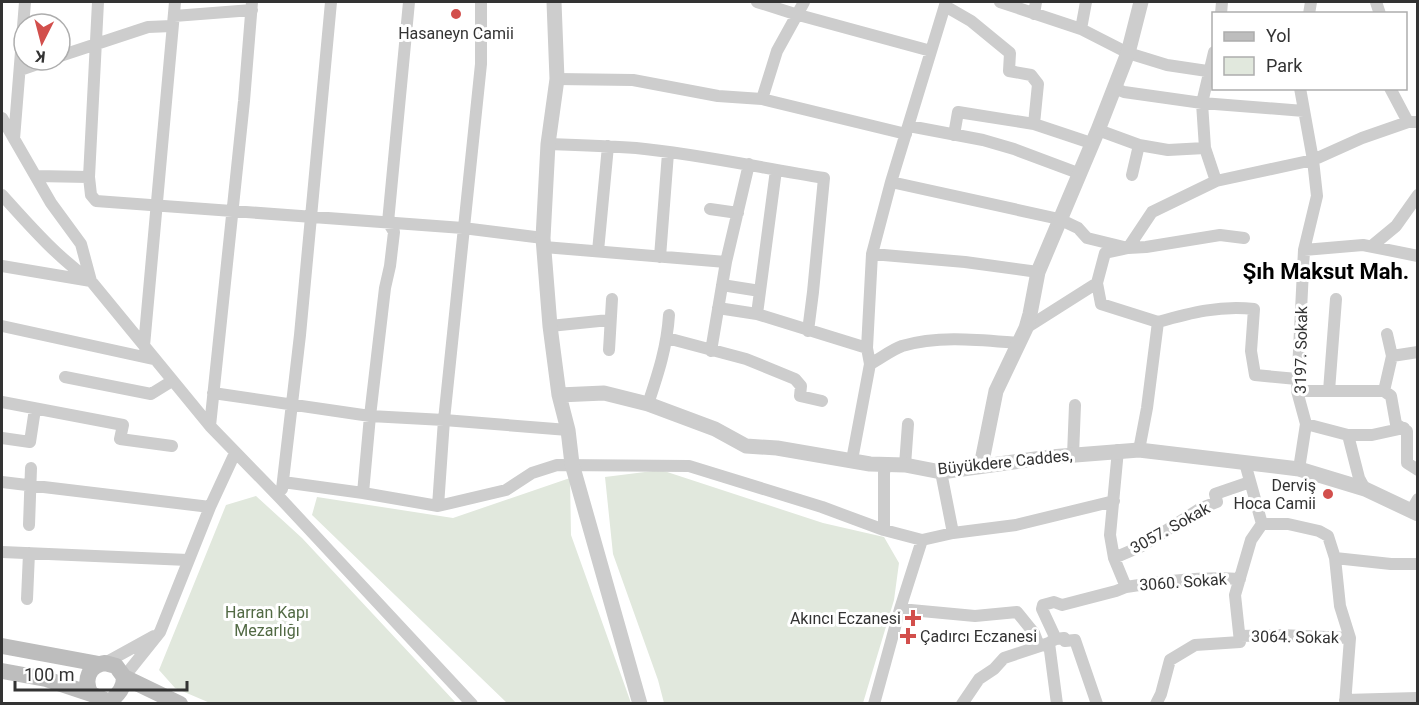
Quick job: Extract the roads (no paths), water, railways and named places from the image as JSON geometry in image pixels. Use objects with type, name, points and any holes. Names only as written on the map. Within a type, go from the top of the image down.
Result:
[{"type":"main road","points":[[2,646],[116,666],[124,677],[180,704]]},
{"type":"main road","points":[[91,694],[87,676],[94,666],[102,663]]},
{"type":"main road","points":[[2,671],[46,679],[113,703],[120,693],[124,677]]},
{"type":"street","points":[[98,2],[89,177],[91,195],[96,201],[463,228],[598,251],[726,262]]},
{"type":"street","points":[[144,346],[175,2]]},
{"type":"street","points":[[281,499],[312,216],[331,2]]},
{"type":"street","points":[[363,493],[385,288],[394,232],[388,222],[409,2]]},
{"type":"street","points":[[438,506],[444,420],[481,63],[481,2]]},
{"type":"street","points":[[554,2],[557,79],[548,144],[544,243],[550,326],[559,395],[568,430],[572,464],[640,704]]},
{"type":"street","points":[[757,2],[795,15],[931,51]]},
{"type":"street","points":[[762,99],[777,51],[804,2]]},
{"type":"street","points":[[1000,2],[1081,29],[1128,53],[1167,65],[1211,72],[1202,104],[1205,148],[1216,181]]},
{"type":"street","points":[[1034,15],[1036,2]]},
{"type":"street","points":[[1081,29],[1086,2]]},
{"type":"street","points":[[981,466],[996,391],[1026,328],[1038,272],[1128,53],[1141,2]]},
{"type":"street","points":[[852,460],[870,364],[867,348],[872,254],[891,182],[946,4],[1010,53],[1009,71],[1030,75],[1038,84],[1034,124]]},
{"type":"street","points":[[72,52],[148,27],[252,6],[210,426]]},
{"type":"street","points":[[14,139],[20,72]]},
{"type":"street","points":[[557,79],[633,80],[718,96],[762,99],[907,130],[954,135],[1014,149],[1078,173]]},
{"type":"street","points":[[1114,88],[1124,92],[1202,104],[1304,111]]},
{"type":"street","name":"3197. Sokak","points":[[1299,469],[1306,424],[1297,385],[1304,250],[1317,196],[1300,90]]},
{"type":"street","points":[[1128,248],[1152,212],[1216,181],[1313,160],[1362,138],[1413,122],[1391,90]]},
{"type":"street","points":[[954,135],[958,112],[1168,150],[1205,148]]},
{"type":"street","points":[[2,118],[51,203],[81,244],[91,281]]},
{"type":"street","points":[[548,144],[608,146],[668,153],[749,164],[824,178],[808,331]]},
{"type":"street","points":[[1132,175],[1139,145]]},
{"type":"street","points":[[598,251],[608,146]]},
{"type":"street","points":[[660,257],[668,153]]},
{"type":"street","points":[[711,351],[726,262],[749,164]]},
{"type":"street","points":[[757,314],[776,170]]},
{"type":"street","points":[[36,176],[89,177]]},
{"type":"street","points":[[891,182],[1059,219],[1078,228],[1087,238],[1128,248]]},
{"type":"street","points":[[2,195],[40,238],[91,281],[210,426],[472,704]]},
{"type":"street","points":[[1373,245],[1396,226],[1418,195]]},
{"type":"street","points":[[710,209],[738,213]]},
{"type":"street","points":[[1244,238],[1220,235],[1105,253],[1097,283],[1101,304],[1158,322],[1200,310],[1254,309],[1251,351],[1254,375],[1329,391],[1384,391],[1391,396],[1396,424],[1407,431],[1407,463],[1418,470]]},
{"type":"street","points":[[1304,250],[1373,245],[1418,256]]},
{"type":"street","points":[[872,254],[965,262],[1038,272]]},
{"type":"street","points":[[2,266],[91,281]]},
{"type":"street","points":[[1026,328],[1097,283]]},
{"type":"street","points":[[722,285],[760,291]]},
{"type":"street","points":[[1329,391],[1336,298]]},
{"type":"street","points":[[609,350],[612,299]]},
{"type":"street","points":[[718,308],[757,314],[867,348]]},
{"type":"street","points":[[648,404],[667,338],[669,315]]},
{"type":"street","points":[[550,326],[609,320]]},
{"type":"street","points":[[1139,450],[1158,322]]},
{"type":"street","points":[[2,326],[153,359]]},
{"type":"street","points":[[1384,391],[1392,356],[1387,334]]},
{"type":"street","points":[[667,338],[746,359],[795,379],[801,386],[800,396],[822,401]]},
{"type":"street","points":[[870,364],[901,347],[937,340],[1018,343]]},
{"type":"street","points":[[1392,356],[1418,352]]},
{"type":"street","points":[[65,377],[151,394],[172,381]]},
{"type":"street","points":[[213,393],[370,416],[568,430]]},
{"type":"street","name":"Büyükdere Caddes,","points":[[559,395],[604,393],[648,404],[715,429],[746,446],[777,448],[870,464],[905,465],[941,472],[1073,454],[1139,450],[1299,469],[1365,489],[1415,508]]},
{"type":"street","points":[[2,402],[123,425],[120,439],[172,446]]},
{"type":"street","points":[[1073,454],[1075,405]]},
{"type":"street","points":[[2,438],[30,442],[35,410]]},
{"type":"street","points":[[905,465],[908,424]]},
{"type":"street","points":[[1306,424],[1348,435],[1372,435],[1404,428]]},
{"type":"street","points":[[1348,435],[1359,478],[1365,489]]},
{"type":"street","points":[[1118,450],[1110,536],[1114,558],[1126,586]]},
{"type":"street","points":[[124,677],[160,632],[210,507],[236,453]]},
{"type":"street","points":[[884,530],[886,463]]},
{"type":"street","points":[[1245,463],[1262,524]]},
{"type":"street","points":[[283,482],[438,506],[506,490],[532,473],[556,465],[689,466],[822,507],[884,530],[922,540],[953,533],[1016,525],[1114,501]]},
{"type":"street","points":[[29,525],[32,468]]},
{"type":"street","points":[[941,472],[953,533]]},
{"type":"street","points":[[2,482],[210,507]]},
{"type":"street","name":"3057. Sokak","points":[[1114,558],[1142,546],[1201,508],[1217,502],[1215,494],[1250,482]]},
{"type":"street","points":[[1262,524],[1288,524],[1319,531],[1328,536],[1335,558],[1340,606],[1350,638],[1345,702],[1417,696]]},
{"type":"street","points":[[1240,639],[1235,595],[1251,540],[1262,524]]},
{"type":"street","points":[[874,704],[922,540]]},
{"type":"street","points":[[2,552],[188,560]]},
{"type":"street","points":[[27,599],[29,553]]},
{"type":"street","points":[[1335,558],[1391,564],[1418,564]]},
{"type":"street","name":"3060. Sokak","points":[[1048,643],[1042,605],[1054,603],[1062,605],[1116,591],[1126,586],[1155,582],[1213,577],[1240,579]]},
{"type":"street","points":[[900,609],[975,616],[1017,612],[1034,633],[1048,643],[1057,704]]},
{"type":"street","points":[[102,663],[160,632]]},
{"type":"street","name":"3064. Sokak","points":[[1156,704],[1170,660],[1195,645],[1280,635],[1350,638]]},
{"type":"street","points":[[962,704],[979,679],[1005,658],[1064,638],[1065,641],[1075,640],[1097,704]]},
{"type":"place","name":"Hasaneyn Camii","points":[[456,14]]},
{"type":"place","name":"Derviş Hoca Camii","points":[[1328,494]]},
{"type":"place","name":"Akıncı Eczanesi","points":[[913,618]]},
{"type":"place","name":"Çadırcı Eczanesi","points":[[908,636]]},
{"type":"district","name":"Şıh Maksut Mah.","points":[[1326,271]]},
{"type":"park label","name":"Harran Kapı Mezarlığı","points":[[267,621]]}]
